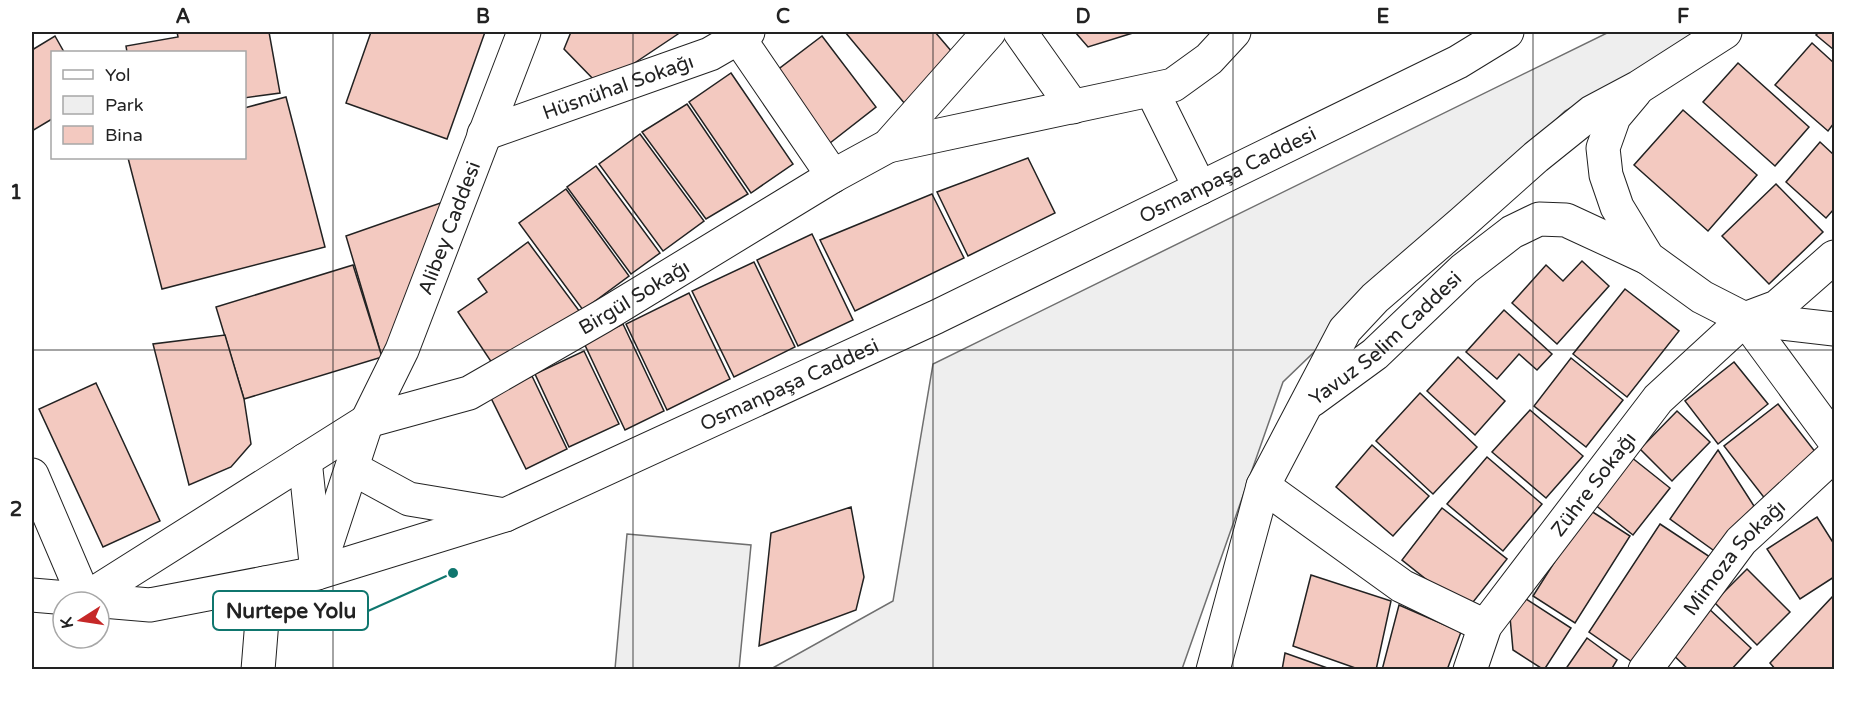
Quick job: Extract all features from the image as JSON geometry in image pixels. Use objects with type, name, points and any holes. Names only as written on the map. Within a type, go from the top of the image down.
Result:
[{"type":"street","name":"Alibey Caddesi","points":[[317,573],[367,421],[402,350],[524,32]]},
{"type":"street","points":[[1020,32],[1073,107]]},
{"type":"street","name":"Birgül Sokağı","points":[[367,421],[469,393],[888,146],[1173,85],[1209,59],[1234,32]]},
{"type":"street","name":"Osmanpaşa Caddesi","points":[[111,602],[150,605],[317,573],[505,515],[936,317],[1458,62],[1506,32]]},
{"type":"street","points":[[1308,403],[1345,330],[1375,298],[1536,157],[1592,112],[1639,87],[1725,32]]},
{"type":"street","name":"Hüsnühal Sokağı","points":[[484,134],[710,54],[743,34]]},
{"type":"street","points":[[743,34],[834,176]]},
{"type":"street","name":"Birgül Sokağı","points":[[888,146],[983,34]]},
{"type":"street","points":[[1639,87],[1614,117],[1603,148],[1606,176],[1617,207],[1648,258],[1702,297],[1745,319],[1834,329]]},
{"type":"street","points":[[1152,91],[1200,188]]},
{"type":"street","name":"Yavuz Selim Caddesi","points":[[1213,669],[1263,486],[1308,403],[1375,354],[1464,269],[1512,232],[1539,219],[1566,220],[1648,258]]},
{"type":"street","points":[[1745,319],[1777,307],[1834,257]]},
{"type":"street","points":[[1745,319],[1834,440]]},
{"type":"street","name":"Zühre Sokağı","points":[[1470,669],[1485,626],[1658,399],[1745,319]]},
{"type":"street","points":[[101,590],[367,421]]},
{"type":"street","name":"Mimoza Sokağı","points":[[1645,669],[1741,541],[1834,455]]},
{"type":"street","points":[[305,460],[317,573]]},
{"type":"street","points":[[352,468],[409,499],[505,515]]},
{"type":"street","points":[[32,475],[81,590]]},
{"type":"street","points":[[1263,486],[1401,586],[1485,626]]},
{"type":"street","points":[[258,669],[265,583]]},
{"type":"street","name":"Osmanpaşa Caddesi","points":[[32,595],[51,597]]},
{"type":"green space","points":[[1609,32],[1704,32],[1565,111],[1283,382],[1182,669],[769,670],[893,601],[933,364]]},
{"type":"green space","points":[[627,534],[751,545],[739,669],[615,669]]},
{"type":"building","points":[[177,32],[269,32],[280,93],[246,98],[246,51],[127,51],[126,46],[178,37]]},
{"type":"building","points":[[371,32],[485,32],[447,139],[346,103]]},
{"type":"building","points":[[571,32],[676,32],[678,34],[600,86],[564,49]]},
{"type":"building","points":[[845,32],[935,32],[958,59],[905,104]]},
{"type":"building","points":[[1075,32],[1136,32],[1088,47]]},
{"type":"building","points":[[1819,32],[1834,32],[1834,50],[1816,35]]},
{"type":"building","points":[[55,36],[63,51],[51,51],[51,120],[32,131],[32,50]]},
{"type":"building","points":[[822,36],[876,107],[830,143],[776,71]]},
{"type":"building","points":[[1812,43],[1834,63],[1834,123],[1828,131],[1775,85]]},
{"type":"building","points":[[1738,63],[1809,127],[1775,166],[1703,102]]},
{"type":"building","points":[[731,73],[793,164],[751,193],[689,102]]},
{"type":"building","points":[[286,97],[325,247],[162,289],[128,159],[246,159],[246,107]]},
{"type":"building","points":[[687,104],[748,194],[706,219],[642,132]]},
{"type":"building","points":[[1683,110],[1757,175],[1708,231],[1634,165]]},
{"type":"building","points":[[640,134],[704,221],[663,251],[599,164]]},
{"type":"building","points":[[1820,142],[1834,155],[1834,209],[1826,218],[1786,182]]},
{"type":"building","points":[[1028,158],[1055,213],[968,256],[937,192]]},
{"type":"building","points":[[596,166],[660,253],[631,274],[567,187]]},
{"type":"building","points":[[1776,184],[1823,232],[1769,284],[1722,236]]},
{"type":"building","points":[[566,189],[629,276],[583,310],[519,223]]},
{"type":"building","points":[[932,194],[964,258],[855,311],[820,240]]},
{"type":"building","points":[[449,200],[382,357],[346,236]]},
{"type":"building","points":[[812,234],[853,320],[798,346],[757,260]]},
{"type":"building","points":[[528,242],[580,312],[496,369],[458,312],[487,292],[478,279]]},
{"type":"building","points":[[1582,261],[1609,286],[1557,344],[1512,303],[1546,265],[1563,281]]},
{"type":"building","points":[[754,262],[795,347],[734,377],[692,291]]},
{"type":"building","points":[[353,265],[382,357],[244,399],[216,307]]},
{"type":"building","points":[[1625,289],[1679,331],[1627,397],[1573,354]]},
{"type":"building","points":[[689,293],[730,379],[667,410],[626,324]]},
{"type":"building","points":[[1504,310],[1552,354],[1537,370],[1519,354],[1497,379],[1466,352]]},
{"type":"building","points":[[623,324],[664,411],[625,430],[584,343]]},
{"type":"building","points":[[225,335],[244,399],[251,444],[231,467],[189,485],[153,344]]},
{"type":"building","points":[[584,351],[619,424],[569,447],[535,374]]},
{"type":"building","points":[[1458,357],[1505,401],[1475,435],[1427,391]]},
{"type":"building","points":[[1571,358],[1623,400],[1586,447],[1534,406]]},
{"type":"building","points":[[1734,362],[1768,404],[1718,444],[1685,401]]},
{"type":"building","points":[[532,376],[567,449],[526,469],[490,396]]},
{"type":"building","points":[[96,383],[160,521],[103,547],[39,409]]},
{"type":"building","points":[[1420,393],[1477,447],[1433,494],[1376,441]]},
{"type":"building","points":[[1778,404],[1820,458],[1766,500],[1724,446]]},
{"type":"building","points":[[1530,410],[1583,456],[1546,498],[1492,452]]},
{"type":"building","points":[[1677,411],[1710,442],[1672,481],[1640,449]]},
{"type":"building","points":[[1372,445],[1429,496],[1393,536],[1336,487]]},
{"type":"building","points":[[1718,450],[1754,506],[1720,555],[1670,519]]},
{"type":"building","points":[[1487,457],[1542,504],[1503,551],[1447,504]]},
{"type":"building","points":[[1631,457],[1670,488],[1633,535],[1594,504]]},
{"type":"building","points":[[851,507],[864,577],[856,610],[759,646],[771,533]]},
{"type":"building","points":[[1442,508],[1507,559],[1466,611],[1402,560]]},
{"type":"building","points":[[1588,509],[1630,536],[1575,623],[1533,596]]},
{"type":"building","points":[[1817,517],[1834,544],[1834,577],[1800,599],[1767,549]]},
{"type":"building","points":[[1660,524],[1710,557],[1638,666],[1589,632]]},
{"type":"building","points":[[1747,569],[1790,612],[1757,645],[1714,602]]},
{"type":"building","points":[[1311,575],[1391,601],[1376,670],[1361,670],[1293,646]]},
{"type":"building","points":[[1834,595],[1834,670],[1776,670],[1770,663]]},
{"type":"building","points":[[1523,597],[1571,628],[1544,670],[1513,650],[1510,617]]},
{"type":"building","points":[[1399,605],[1461,632],[1447,670],[1382,670]]},
{"type":"building","points":[[1707,607],[1751,648],[1731,670],[1689,670],[1668,650]]},
{"type":"building","points":[[1587,638],[1617,660],[1611,670],[1565,670]]},
{"type":"building","points":[[1285,653],[1333,670],[1282,670]]},
{"type":"place","name":"Nurtepe Yolu","points":[[453,573]]}]
